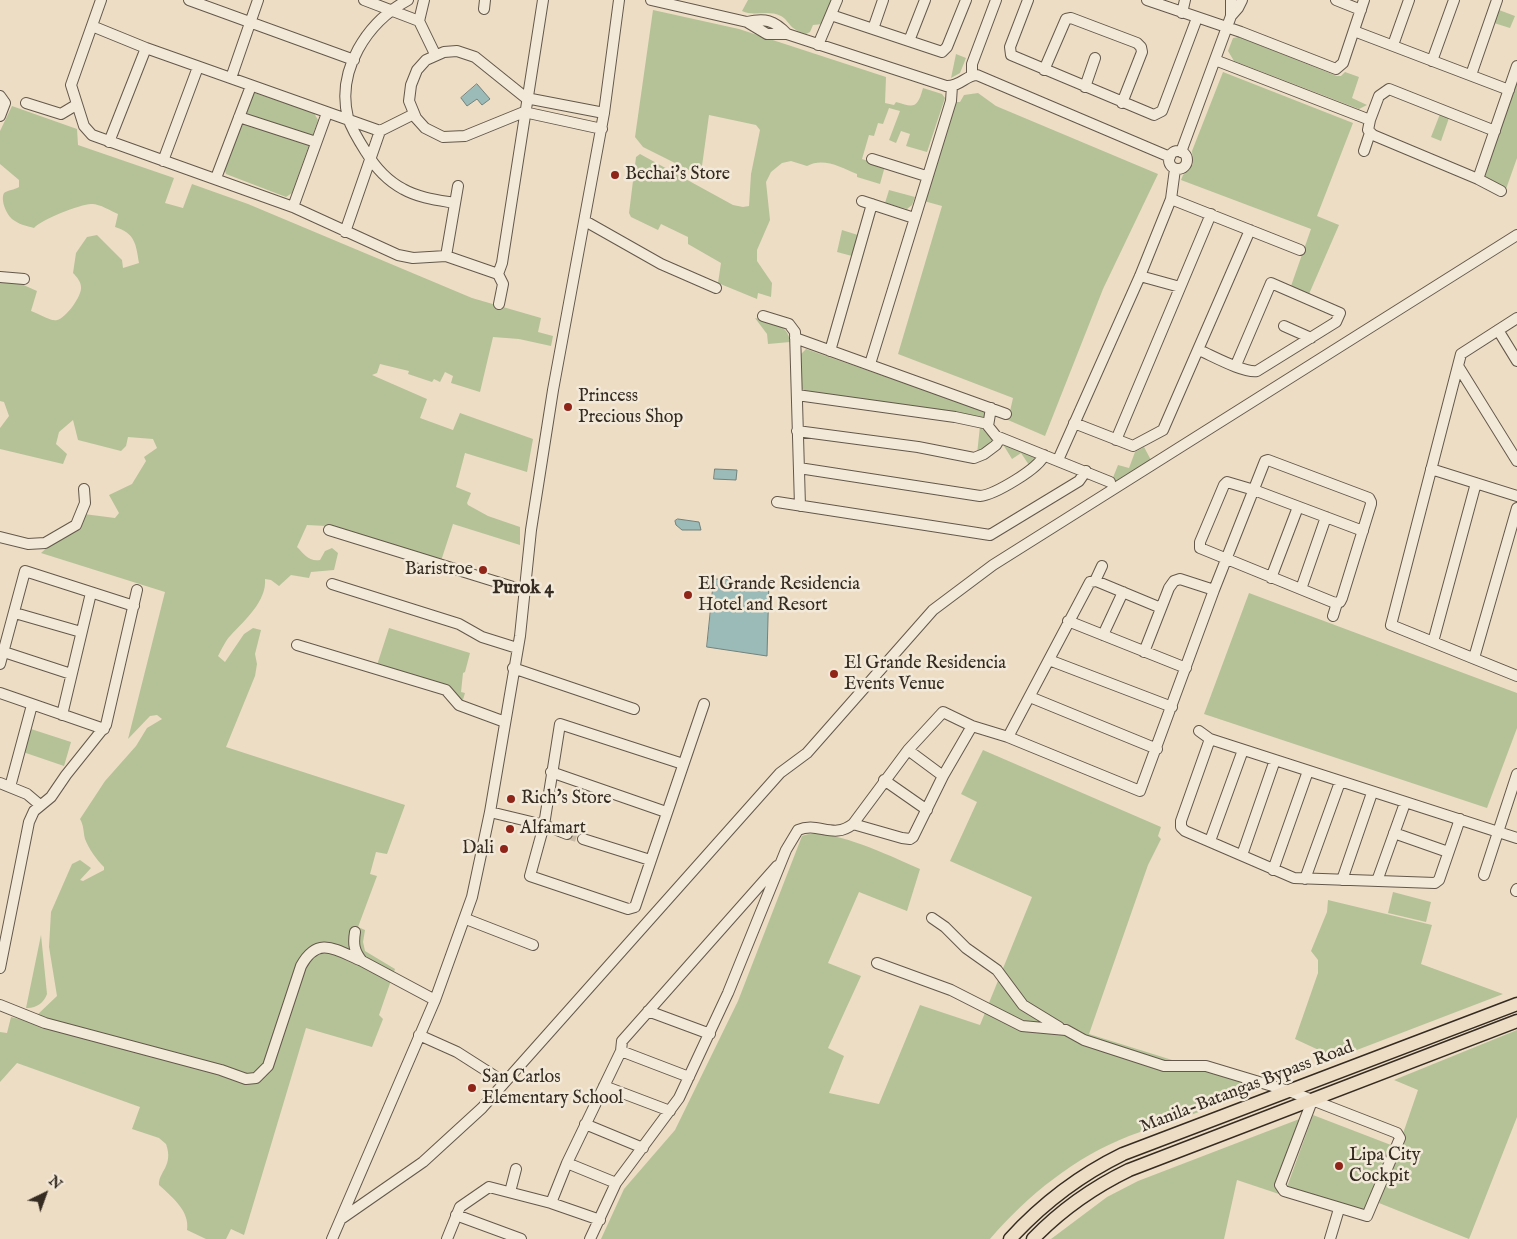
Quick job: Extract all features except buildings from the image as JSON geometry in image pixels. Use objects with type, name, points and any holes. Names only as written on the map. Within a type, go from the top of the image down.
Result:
[{"type":"main road","name":"Manila-Batangas Bypass Road","points":[[1010,1239],[1047,1203],[1108,1162],[1517,1004]]},
{"type":"main road","name":"Manila-Batangas Bypass Road","points":[[1032,1239],[1072,1205],[1115,1176],[1517,1021]]},
{"type":"street","points":[[101,0],[72,81],[71,89],[87,132],[109,142],[216,178],[293,207],[398,255],[413,258],[446,256],[498,274]]},
{"type":"street","points":[[189,0],[354,60]]},
{"type":"street","points":[[231,78],[258,0]]},
{"type":"street","points":[[364,0],[419,21]]},
{"type":"street","points":[[408,0],[391,10],[368,32],[354,60],[347,89],[348,118],[369,158],[382,173],[404,190],[431,200],[455,203]]},
{"type":"street","points":[[424,0],[419,21],[435,54]]},
{"type":"street","points":[[499,304],[502,284],[498,274],[502,263],[526,98],[543,0]]},
{"type":"street","points":[[332,1239],[435,1000],[466,919],[490,812],[505,722],[526,591],[531,530],[553,390],[602,129],[618,0]]},
{"type":"street","points":[[651,0],[747,22],[767,34],[787,34],[952,86],[972,75],[977,75],[1170,157]]},
{"type":"street","points":[[818,45],[837,0]]},
{"type":"street","points":[[872,29],[883,0]]},
{"type":"street","points":[[909,42],[925,0]]},
{"type":"street","points":[[831,15],[909,42],[937,51],[943,51],[947,47],[966,0]]},
{"type":"street","points":[[972,75],[972,64],[996,0]]},
{"type":"street","points":[[1028,0],[1010,47],[1010,53],[1014,58],[1154,116],[1160,113],[1197,18]]},
{"type":"street","points":[[1147,0],[1241,32],[1336,69],[1343,63],[1363,5],[1336,0]]},
{"type":"street","points":[[1182,13],[1185,0]]},
{"type":"street","points":[[1231,0],[1231,16]]},
{"type":"street","points":[[1181,152],[1226,28],[1231,16],[1242,0]]},
{"type":"street","points":[[1393,46],[1409,0]]},
{"type":"street","points":[[1432,61],[1454,0]]},
{"type":"street","points":[[1471,75],[1497,0]]},
{"type":"street","points":[[1044,70],[1066,19],[1071,18],[1137,42],[1142,47],[1142,52],[1122,103]]},
{"type":"street","points":[[747,22],[760,19],[770,20],[787,34]]},
{"type":"street","points":[[92,26],[198,67],[327,113],[348,118],[380,131]]},
{"type":"street","points":[[1354,31],[1509,90]]},
{"type":"street","points":[[109,142],[146,48]]},
{"type":"street","points":[[602,129],[524,112],[464,136],[450,138],[431,132],[420,124],[409,101],[413,78],[421,65],[435,54],[451,51],[469,54],[526,98],[604,113]]},
{"type":"street","points":[[1084,87],[1095,58]]},
{"type":"street","points":[[1215,60],[1370,120]]},
{"type":"street","points":[[163,161],[198,67]]},
{"type":"street","points":[[1478,179],[1517,67]]},
{"type":"street","points":[[216,178],[251,86]]},
{"type":"street","points":[[870,364],[926,176],[951,101],[952,86]]},
{"type":"street","points":[[1364,151],[1370,133],[1368,128],[1370,120],[1379,96],[1389,89],[1495,131]]},
{"type":"street","points":[[0,96],[5,103],[0,116]]},
{"type":"street","points":[[26,103],[62,114],[76,105]]},
{"type":"street","points":[[555,118],[557,104]]},
{"type":"street","points":[[293,207],[327,113]]},
{"type":"street","points":[[345,232],[369,158],[380,131],[414,114]]},
{"type":"street","points":[[239,117],[316,142]]},
{"type":"street","points":[[1370,133],[1478,179],[1501,191]]},
{"type":"street","points":[[1058,460],[1140,276],[1171,199],[1175,169],[1170,163],[1170,157],[1174,152],[1181,152],[1186,157],[1186,164],[1181,168],[1175,169]]},
{"type":"street","points":[[872,159],[926,176]]},
{"type":"street","points":[[446,256],[458,186]]},
{"type":"street","points":[[1171,199],[1300,250]]},
{"type":"street","points":[[830,350],[867,202],[914,218]]},
{"type":"street","points":[[1116,440],[1211,214]]},
{"type":"street","points":[[585,221],[661,264],[716,288]]},
{"type":"street","points":[[1074,423],[1136,446],[1163,430],[1250,230]]},
{"type":"street","points":[[341,1219],[423,1162],[482,1108],[780,773],[807,753],[933,610],[992,565],[1517,235]]},
{"type":"street","points":[[1140,276],[1180,287]]},
{"type":"street","points":[[0,277],[24,280]]},
{"type":"street","points":[[1199,350],[1236,365],[1257,371],[1336,322],[1340,312],[1271,280],[1236,365]]},
{"type":"street","points":[[763,316],[789,324],[794,330],[800,506]]},
{"type":"street","points":[[1517,318],[1461,354],[1391,626],[1517,676]]},
{"type":"street","points":[[1284,326],[1311,338]]},
{"type":"street","points":[[1498,330],[1517,361]]},
{"type":"street","points":[[795,338],[1006,414]]},
{"type":"street","points":[[1458,366],[1517,461]]},
{"type":"street","points":[[797,396],[962,418],[988,424]]},
{"type":"street","points":[[991,408],[988,424],[993,434],[1110,482]]},
{"type":"street","points":[[797,430],[918,447],[974,458],[990,450],[1000,438]]},
{"type":"street","points":[[799,468],[980,496],[990,494],[1038,465],[1044,455]]},
{"type":"street","points":[[590,1239],[616,1183],[679,1098],[710,1034],[793,836],[801,828],[841,832],[853,824],[908,750],[943,712],[972,726],[1008,737],[1140,791],[1214,590],[1265,461],[1268,460],[1382,503]]},
{"type":"street","points":[[1431,469],[1517,496]]},
{"type":"street","points":[[776,502],[990,535],[1079,481],[1086,471]]},
{"type":"street","points":[[1338,603],[1203,551],[1199,546],[1200,542],[1224,485],[1231,482],[1363,531]]},
{"type":"street","points":[[1433,642],[1476,483]]},
{"type":"street","points":[[0,537],[28,544],[45,543],[76,525],[84,503],[84,489]]},
{"type":"street","points":[[1333,616],[1342,598],[1372,502],[1370,499]]},
{"type":"street","points":[[1271,578],[1298,507]]},
{"type":"street","points":[[1474,658],[1517,508]]},
{"type":"street","points":[[1301,589],[1326,517]]},
{"type":"street","points":[[329,530],[526,591]]},
{"type":"street","points":[[1008,737],[1068,620],[1088,585],[1095,580],[1102,566]]},
{"type":"street","points":[[0,664],[27,571],[134,606]]},
{"type":"street","points":[[1095,580],[1161,608]]},
{"type":"street","points":[[1144,652],[1169,588],[1176,580],[1214,590]]},
{"type":"street","points":[[332,584],[459,624],[482,637],[517,648]]},
{"type":"street","points":[[0,968],[32,815],[40,805],[51,797],[66,775],[104,729],[137,590]]},
{"type":"street","points":[[62,715],[91,592]]},
{"type":"street","points":[[1103,636],[1122,592]]},
{"type":"street","points":[[15,613],[81,632]]},
{"type":"street","points":[[1068,620],[1103,636],[1186,668]]},
{"type":"street","points":[[297,645],[446,690],[459,705],[505,722]]},
{"type":"street","points":[[4,652],[71,674]]},
{"type":"street","points":[[1049,660],[1172,707]]},
{"type":"street","points":[[513,668],[634,709]]},
{"type":"street","points":[[0,693],[104,729]]},
{"type":"street","points":[[1030,697],[1157,749]]},
{"type":"street","points":[[683,764],[560,724],[544,825],[530,875],[532,878],[631,909],[635,906],[704,704]]},
{"type":"street","points":[[32,705],[5,785],[31,796],[40,805]]},
{"type":"street","points":[[853,824],[910,839],[972,726]]},
{"type":"street","points":[[1199,731],[1210,739],[1372,793],[1517,838]]},
{"type":"street","points":[[1210,739],[1180,824],[1185,831],[1294,878],[1435,883],[1439,880],[1460,819]]},
{"type":"street","points":[[908,750],[944,776]]},
{"type":"street","points":[[1210,841],[1243,750]]},
{"type":"street","points":[[1242,855],[1275,760]]},
{"type":"street","points":[[1272,870],[1308,771]]},
{"type":"street","points":[[551,772],[666,812]]},
{"type":"street","points":[[1484,875],[1517,774]]},
{"type":"street","points":[[884,780],[927,810]]},
{"type":"street","points":[[1305,879],[1340,782]]},
{"type":"street","points":[[1342,880],[1372,793]]},
{"type":"street","points":[[1377,881],[1405,803]]},
{"type":"street","points":[[490,812],[544,825],[567,834]]},
{"type":"street","points":[[1394,833],[1448,852]]},
{"type":"street","points":[[583,839],[650,860]]},
{"type":"street","points":[[550,1203],[585,1124],[621,1051],[622,1041],[783,859]]},
{"type":"street","points":[[932,918],[945,927],[966,948],[997,970],[1026,1007],[1084,1040],[1159,1064],[1203,1065],[1289,1092],[1400,1135],[1369,1213],[1363,1216],[1284,1191],[1280,1185],[1312,1101]]},
{"type":"street","points":[[466,919],[533,945]]},
{"type":"street","points":[[355,932],[353,945],[362,961]]},
{"type":"street","points":[[0,1005],[45,1023],[221,1070],[246,1079],[256,1078],[268,1066],[301,966],[308,953],[317,948],[329,948],[362,961],[435,1000]]},
{"type":"street","points":[[876,963],[952,990],[1022,1026],[1062,1029]]},
{"type":"street","points":[[648,1011],[710,1034]]},
{"type":"street","points":[[419,1035],[457,1052],[504,1082]]},
{"type":"street","points":[[621,1051],[689,1077]]},
{"type":"street","points":[[604,1086],[670,1111]]},
{"type":"street","points":[[585,1124],[643,1148]]},
{"type":"street","points":[[567,1163],[616,1183]]},
{"type":"street","points":[[510,1192],[516,1169]]},
{"type":"street","points":[[447,1239],[460,1207],[484,1188],[489,1187],[550,1203],[600,1220]]},
{"type":"street","points":[[1330,1239],[1340,1209]]},
{"type":"street","points":[[456,1215],[521,1239]]},
{"type":"green space","points":[[748,0],[831,1],[823,24],[813,25],[810,32],[806,34],[796,30],[784,18],[776,14],[747,13],[742,11]]},
{"type":"green space","points":[[653,10],[739,29],[886,77],[885,103],[894,105],[896,102],[910,106],[914,105],[919,100],[923,88],[942,94],[945,98],[927,152],[906,146],[910,134],[901,131],[896,143],[889,140],[900,111],[889,108],[883,124],[878,123],[874,136],[869,135],[862,159],[885,166],[880,184],[857,177],[857,174],[838,166],[819,162],[807,166],[791,161],[782,163],[771,172],[766,182],[770,220],[757,250],[757,261],[772,283],[771,297],[758,293],[757,299],[718,283],[721,263],[688,244],[688,237],[661,224],[658,230],[631,217],[629,213],[636,157],[640,154],[733,205],[749,206],[751,174],[760,130],[756,125],[709,115],[702,166],[695,173],[643,147],[635,137]]},
{"type":"green space","points":[[1499,10],[1515,16],[1510,28],[1494,23]]},
{"type":"green space","points":[[1239,37],[1337,76],[1341,76],[1345,72],[1359,77],[1352,98],[1367,105],[1359,109],[1234,61],[1228,51],[1233,38]]},
{"type":"green space","points":[[956,54],[966,58],[960,73],[951,78]]},
{"type":"green space","points":[[1223,72],[1353,123],[1317,216],[1339,225],[1309,294],[1291,286],[1311,229],[1181,180],[1193,164],[1192,151]]},
{"type":"green space","points":[[1517,82],[1517,158],[1506,189],[1485,180],[1484,175]]},
{"type":"green space","points":[[255,93],[314,113],[318,120],[292,193],[286,197],[226,174],[224,168],[250,97]]},
{"type":"green space","points":[[978,93],[996,106],[1158,174],[1103,289],[1045,436],[1008,420],[1013,398],[898,354],[942,206],[924,201],[956,102],[960,102],[964,95]]},
{"type":"green space","points":[[12,106],[77,129],[78,145],[174,178],[165,203],[183,208],[192,184],[248,204],[472,298],[541,318],[538,332],[553,336],[551,346],[519,339],[493,337],[480,392],[451,383],[453,376],[445,372],[440,382],[434,379],[432,382],[408,374],[409,371],[380,364],[377,373],[372,375],[427,399],[420,418],[453,430],[460,413],[533,439],[527,472],[465,453],[456,487],[471,493],[468,505],[488,516],[520,527],[520,545],[453,524],[441,561],[326,526],[307,525],[297,547],[313,560],[320,560],[325,551],[332,548],[338,553],[334,570],[311,572],[309,578],[291,575],[279,586],[271,580],[265,579],[265,587],[259,603],[225,642],[218,656],[225,662],[244,634],[253,628],[261,630],[255,654],[257,664],[255,676],[226,747],[405,805],[387,854],[376,852],[370,874],[377,876],[358,927],[365,930],[363,942],[365,951],[395,969],[379,1015],[383,1019],[372,1047],[306,1028],[244,1235],[231,1229],[226,1239],[206,1239],[187,1230],[186,1217],[183,1211],[159,1185],[159,1180],[168,1158],[166,1144],[159,1138],[132,1129],[140,1107],[17,1063],[0,1082],[0,1032],[7,1033],[11,1017],[23,1020],[24,1016],[36,1016],[57,996],[49,947],[51,912],[72,864],[80,860],[91,868],[80,880],[83,881],[104,870],[104,867],[93,854],[85,839],[80,819],[105,781],[136,746],[147,728],[162,719],[157,715],[150,716],[128,739],[165,592],[41,553],[84,514],[115,518],[119,513],[109,495],[132,484],[146,461],[144,457],[157,448],[153,439],[128,437],[126,446],[121,451],[78,440],[73,420],[59,432],[56,444],[67,454],[63,464],[0,449],[0,428],[9,416],[4,402],[0,401],[0,281],[19,283],[37,291],[31,311],[48,319],[57,320],[69,311],[81,291],[81,285],[73,273],[76,253],[87,237],[97,235],[122,260],[123,268],[139,263],[137,250],[131,236],[122,229],[115,227],[118,214],[102,206],[87,204],[80,206],[53,217],[34,228],[19,224],[9,216],[3,196],[4,193],[19,187],[19,180],[0,164],[0,131]]},
{"type":"green space","points":[[1440,114],[1449,118],[1441,141],[1431,137]]},
{"type":"green space","points":[[889,190],[915,197],[912,205],[907,209],[885,203]]},
{"type":"green space","points":[[842,230],[858,235],[852,256],[837,252]]},
{"type":"green space","points":[[755,318],[778,325],[786,331],[790,342],[768,344],[767,334]]},
{"type":"green space","points":[[806,349],[984,411],[985,415],[983,418],[806,392],[801,388],[800,355]]},
{"type":"green space","points":[[980,426],[992,440],[977,454]]},
{"type":"green space","points":[[1005,445],[1034,456],[1035,459],[1029,465],[1021,453],[1012,459]]},
{"type":"green space","points":[[1144,447],[1152,462],[1118,483],[1112,480],[1118,465],[1129,468],[1135,452]]},
{"type":"green space","points":[[1249,593],[1517,693],[1517,728],[1487,808],[1204,714]]},
{"type":"green space","points":[[389,628],[470,653],[465,672],[463,673],[461,692],[465,693],[462,703],[377,665]]},
{"type":"green space","points":[[31,729],[71,742],[64,766],[23,752]]},
{"type":"green space","points":[[983,750],[1161,827],[1158,836],[1161,839],[1148,865],[1089,1034],[1252,1085],[1254,1090],[1209,1109],[1129,1136],[1090,1155],[1071,1166],[1036,1193],[990,1239],[601,1239],[624,1189],[675,1130],[738,1001],[802,836],[813,834],[828,835],[844,839],[861,844],[920,869],[907,911],[859,892],[828,963],[861,976],[828,1048],[844,1056],[829,1093],[879,1104],[920,1005],[980,1025],[1032,897],[950,861],[977,802],[961,794]]},
{"type":"green space","points":[[1393,892],[1431,902],[1426,922],[1388,913]]},
{"type":"green space","points":[[1328,900],[1432,925],[1421,964],[1503,994],[1336,1058],[1295,1039],[1318,973],[1318,960],[1311,951],[1327,912]]},
{"type":"green space","points":[[41,935],[47,994],[39,1005],[33,1008],[26,1008]]},
{"type":"green space","points":[[1517,1030],[1517,1117],[1469,1239],[1379,1203],[1418,1090],[1394,1080]]},
{"type":"green space","name":"Lipa City Cockpit","points":[[1313,1115],[1391,1145],[1370,1205],[1363,1212],[1287,1187]]},
{"type":"green space","points":[[1302,1118],[1276,1185],[1279,1194],[1237,1180],[1224,1239],[1051,1239],[1107,1197],[1138,1181]]},
{"type":"water","points":[[477,84],[490,99],[482,105],[477,99],[467,106],[461,98]]},
{"type":"water","points":[[715,469],[737,470],[736,480],[714,479]]},
{"type":"water","points":[[678,519],[699,522],[701,530],[682,530],[676,525],[675,521]]},
{"type":"water","points":[[714,579],[769,581],[767,656],[707,647]]},
{"type":"tunnel","points":[[567,834],[583,839]]},
{"type":"place","name":"Bechai's Store","points":[[615,175]]},
{"type":"place","name":"Princess Precious Shop","points":[[568,407]]},
{"type":"place","name":"Baristroe","points":[[483,570]]},
{"type":"place","name":"El Grande Residencia Hotel and Resort","points":[[688,595]]},
{"type":"place","name":"El Grande Residencia Events Venue","points":[[834,674]]},
{"type":"place","name":"Rich's Store","points":[[511,799]]},
{"type":"place","name":"Alfamart","points":[[510,829]]},
{"type":"place","name":"Dali","points":[[504,849]]},
{"type":"place","name":"San Carlos Elementary School","points":[[472,1088]]},
{"type":"place","name":"Lipa City Cockpit","points":[[1339,1166]]},
{"type":"district","name":"Purok 4","points":[[523,589]]}]
